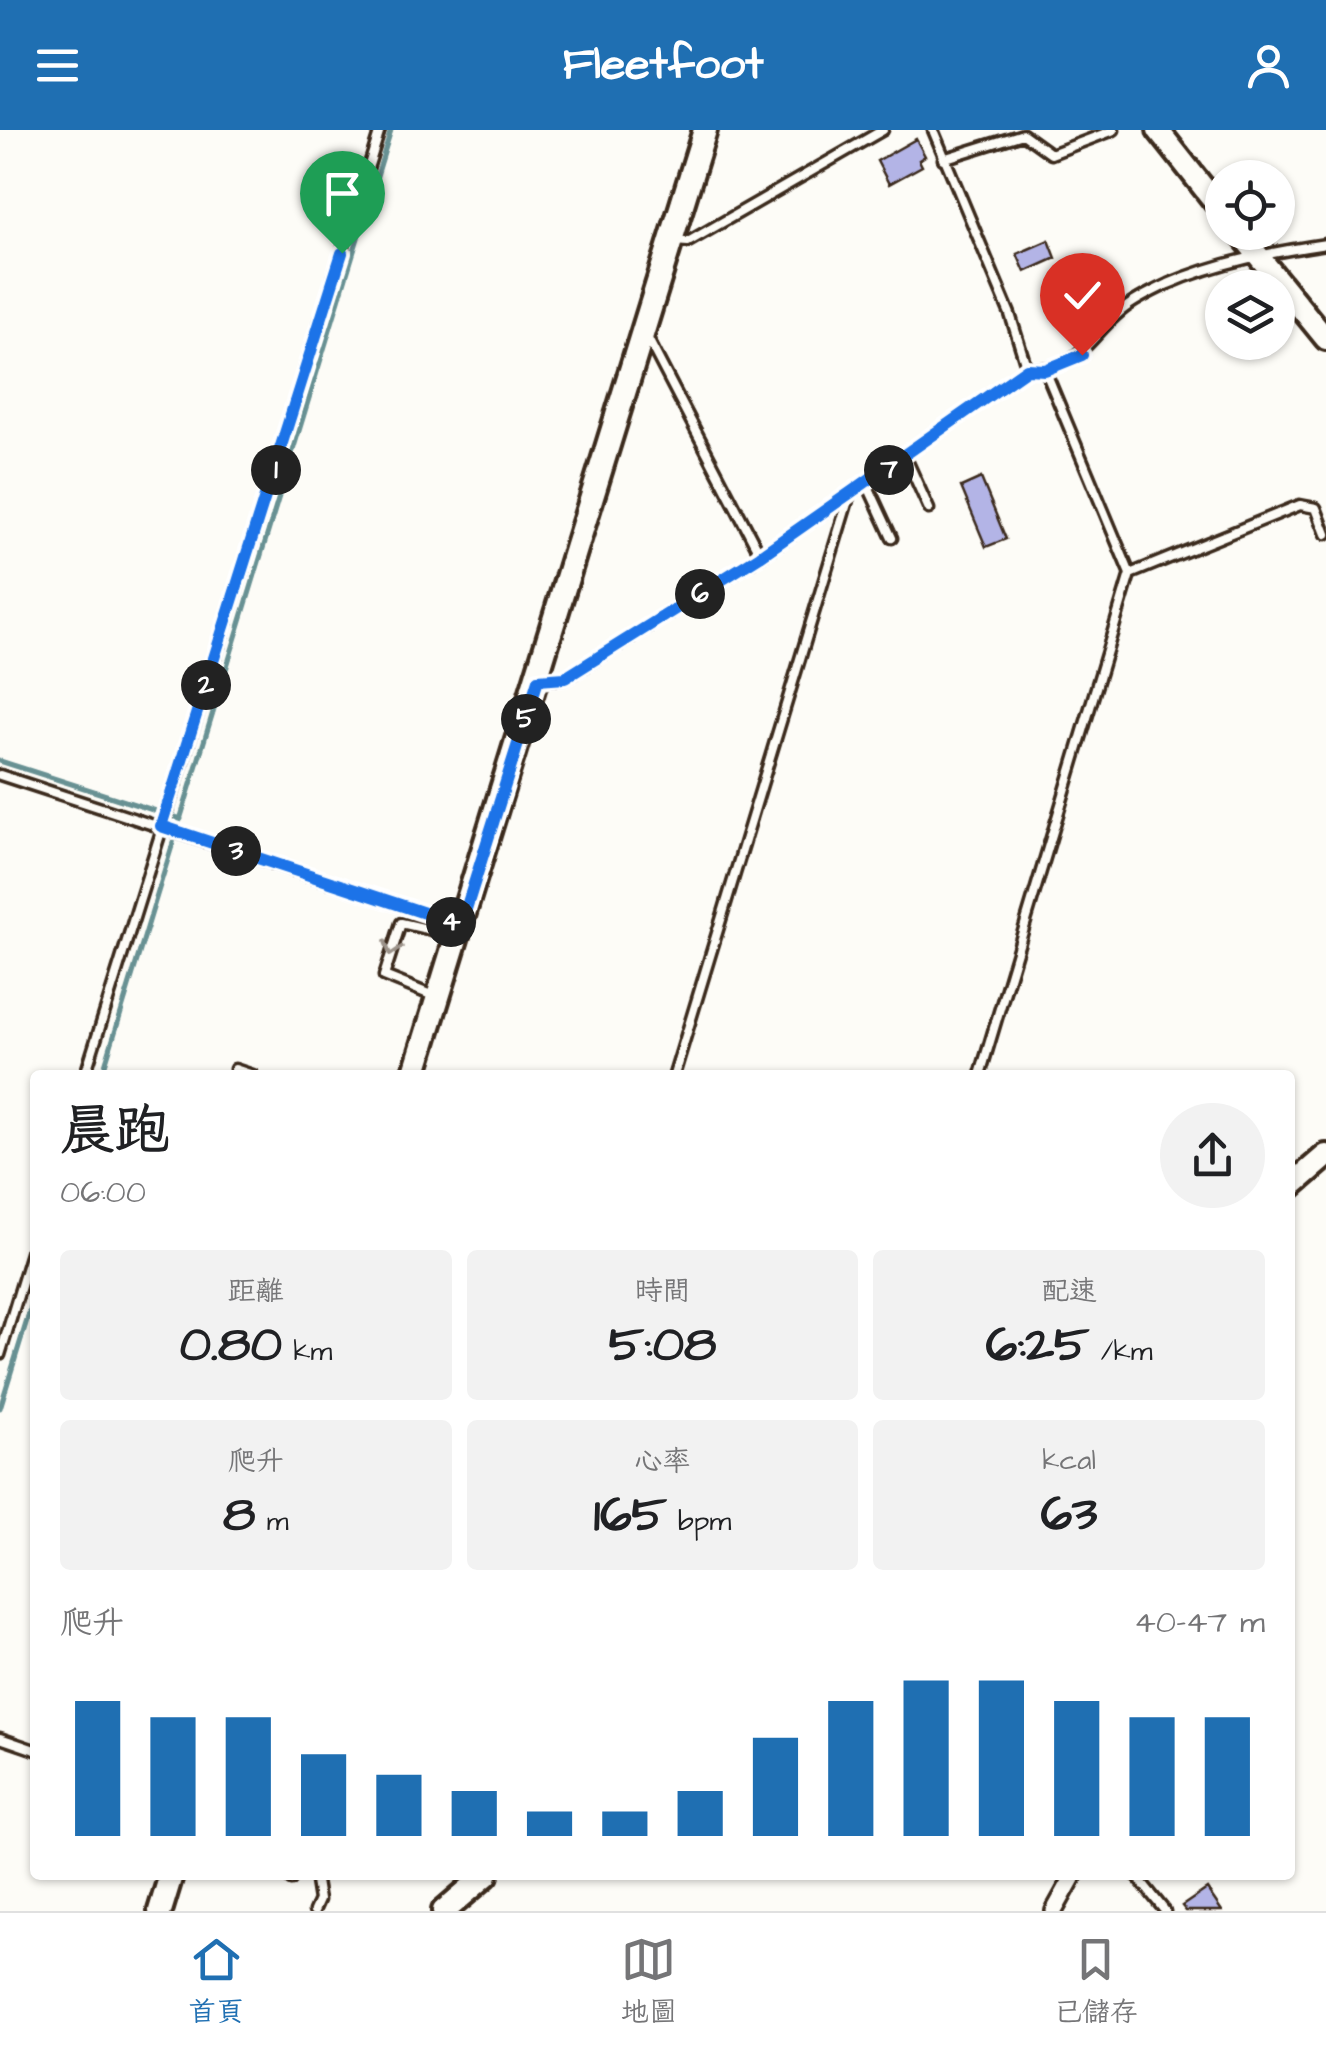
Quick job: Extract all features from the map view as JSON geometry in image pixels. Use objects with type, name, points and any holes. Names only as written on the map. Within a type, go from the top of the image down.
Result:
[{"type":"main road","points":[[416,1070],[705,130]]},
{"type":"main road","points":[[1295,1183],[1326,1156]]},
{"type":"main road","points":[[160,1911],[169,1880]]},
{"type":"main road","points":[[444,1911],[480,1880]]},
{"type":"street","points":[[1158,130],[1205,190]]},
{"type":"street","points":[[1254,250],[1326,340]]},
{"type":"street","points":[[1059,1909],[1072,1880]]},
{"type":"lane","points":[[87,1070],[380,130]]},
{"type":"lane","points":[[670,241],[688,242],[883,130]]},
{"type":"lane","points":[[932,130],[1010,314],[1027,369]]},
{"type":"lane","points":[[943,158],[1022,134],[1051,154],[1114,130]]},
{"type":"lane","points":[[538,680],[565,678],[760,556],[906,458],[1027,369],[1045,370],[1082,355],[1122,310],[1168,284],[1257,254],[1326,244]]},
{"type":"lane","points":[[642,328],[760,556]]},
{"type":"lane","points":[[981,1070],[1130,574],[1045,370]]},
{"type":"lane","points":[[906,458],[928,509]]},
{"type":"lane","points":[[867,484],[892,538]]},
{"type":"lane","points":[[676,1070],[849,497]]},
{"type":"lane","points":[[1130,574],[1300,505],[1316,508],[1326,534]]},
{"type":"lane","points":[[0,775],[186,834],[460,931]]},
{"type":"lane","points":[[438,998],[384,976],[400,923],[460,931]]},
{"type":"lane","points":[[0,1356],[30,1257]]},
{"type":"lane","points":[[0,1738],[30,1748]]},
{"type":"lane","points":[[314,1911],[320,1900],[316,1880]]},
{"type":"lane","points":[[1140,1880],[1162,1909]]},
{"type":"building","points":[[916,139],[925,156],[919,160],[922,166],[889,184],[877,161]]},
{"type":"building","points":[[1049,240],[1056,258],[1025,272],[1017,254]]},
{"type":"building","points":[[981,478],[1006,539],[986,547],[961,487]]},
{"type":"building","points":[[1207,1889],[1222,1911],[1186,1911],[1182,1906]]},
{"type":"waterway","points":[[104,1070],[391,130]]},
{"type":"waterway","points":[[0,761],[181,819]]},
{"type":"waterway","points":[[672,1070],[695,993]]},
{"type":"waterway","points":[[0,1408],[30,1310]]},
{"type":"route","points":[[342,253],[161,826],[461,925],[538,680],[565,678],[760,556],[906,458],[1027,369],[1045,370],[1082,355]]}]
